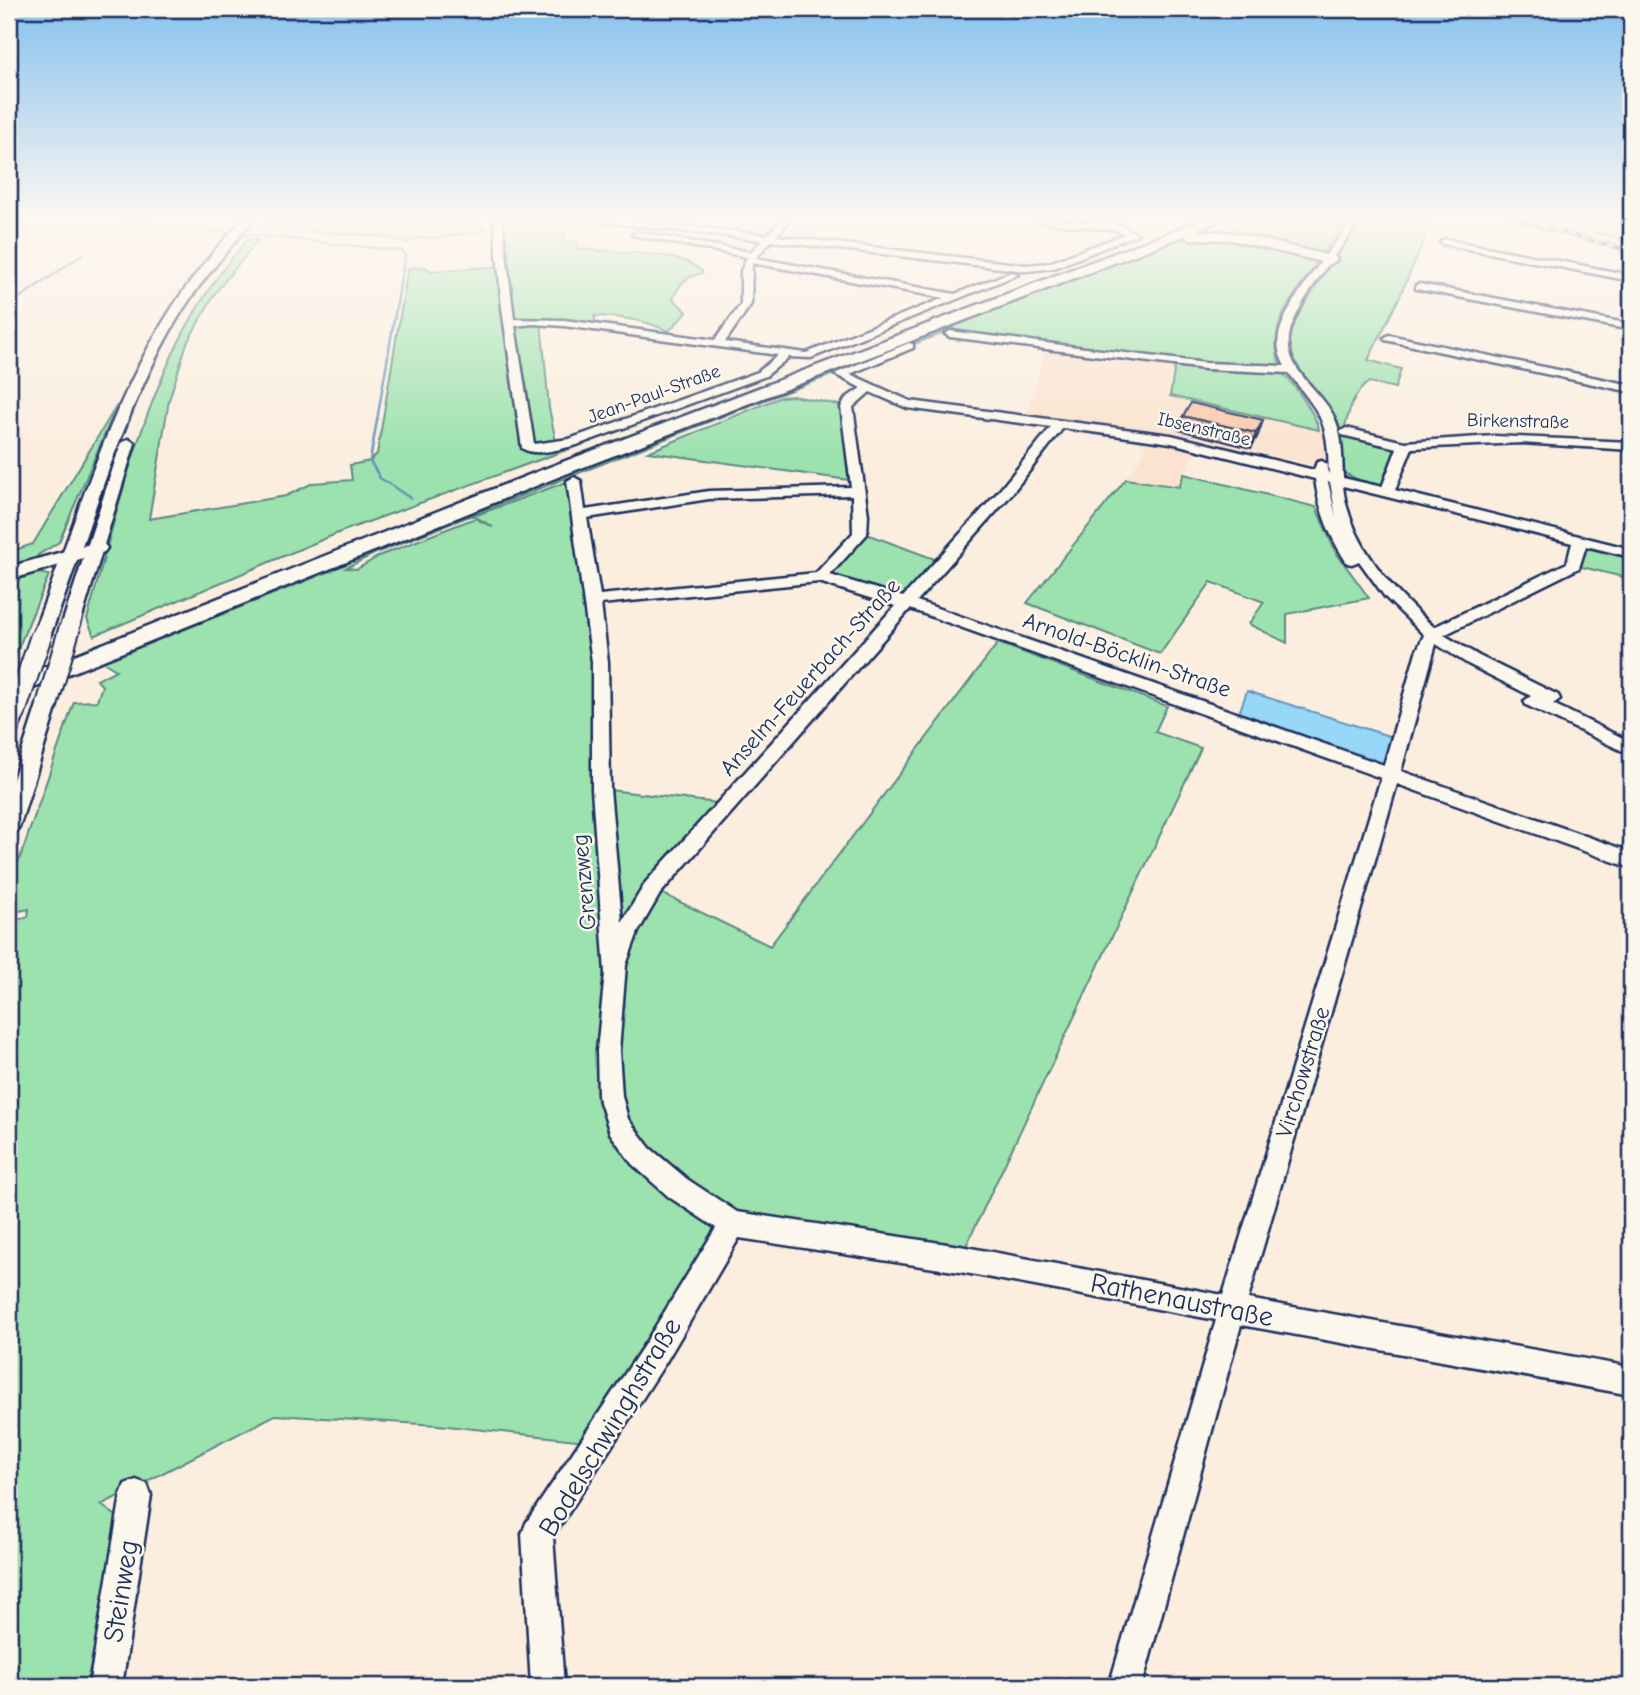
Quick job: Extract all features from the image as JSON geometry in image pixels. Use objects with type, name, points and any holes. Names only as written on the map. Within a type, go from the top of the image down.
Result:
[{"type":"highway","points":[[9,677],[544,466],[982,298]]},
{"type":"highway","points":[[9,690],[551,473],[1012,298]]},
{"type":"highway","points":[[9,567],[97,548]]},
{"type":"highway","points":[[9,574],[70,554]]},
{"type":"main road","points":[[11,722],[70,554],[129,400],[147,360],[184,298]]},
{"type":"main road","points":[[9,825],[97,548],[119,468],[158,367],[197,298]]},
{"type":"street","points":[[506,298],[509,323],[564,323],[799,357],[815,354],[952,298]]},
{"type":"street","points":[[717,345],[746,303],[746,298]]},
{"type":"street","points":[[1306,298],[1286,329],[1284,347],[1292,370],[1328,416],[1333,446],[1325,506],[1338,537],[1357,569],[1384,604],[1430,640],[1533,702],[1631,749]]},
{"type":"street","points":[[1479,298],[1631,327]]},
{"type":"street","name":"Jean-Paul-Straße","points":[[509,323],[528,448],[552,447],[573,442],[750,378],[768,369],[785,355]]},
{"type":"street","points":[[950,334],[1205,366],[1292,370]]},
{"type":"street","points":[[1389,338],[1631,389]]},
{"type":"street","name":"Ibsenstraße","points":[[909,346],[840,374],[907,404],[1171,439],[1631,553]]},
{"type":"street","points":[[820,577],[860,534],[847,407],[850,401],[867,388]]},
{"type":"street","name":"Anselm-Feuerbach-Straße","points":[[616,973],[628,930],[653,888],[1004,494],[1060,424]]},
{"type":"street","name":"Birkenstraße","points":[[1346,432],[1404,446],[1500,438],[1556,439],[1631,446]]},
{"type":"street","points":[[1387,493],[1404,446]]},
{"type":"street","name":"Grenzweg","points":[[574,481],[600,663],[601,789],[616,973],[608,1052],[610,1096],[618,1125],[641,1156],[678,1188],[733,1224]]},
{"type":"street","points":[[580,515],[709,495],[857,491]]},
{"type":"street","points":[[1430,640],[1574,565],[1580,541]]},
{"type":"street","name":"Arnold-Böcklin-Straße","points":[[593,600],[820,577],[897,603],[906,602],[1631,860]]},
{"type":"street","points":[[1430,640],[1552,699]]},
{"type":"street","name":"Virchowstraße","points":[[1125,1686],[1232,1310],[1430,640]]},
{"type":"street","name":"Rathenaustraße","points":[[733,1224],[960,1259],[1631,1381]]},
{"type":"street","name":"Bodelschwinghstraße","points":[[547,1686],[537,1534],[656,1352],[733,1224]]},
{"type":"street","name":"Steinweg","points":[[105,1686],[136,1495]]},
{"type":"shaded area","points":[[1047,345],[1176,361],[1171,396],[1339,435],[1341,472],[1201,438],[1179,487],[1126,479],[1145,452],[1145,434],[1025,420]]},
{"type":"green space","points":[[204,298],[212,298],[187,343],[169,400],[149,519],[286,496],[313,483],[352,480],[350,465],[370,461],[377,454],[403,298],[673,298],[687,312],[669,331],[614,317],[594,316],[596,324],[541,320],[549,408],[556,442],[605,436],[343,531],[94,636],[87,619],[146,418],[166,370]]},
{"type":"green space","points":[[1024,298],[1292,298],[1279,324],[1277,351],[1280,366],[1205,364],[962,333],[954,329],[741,409],[376,553],[346,568],[357,569],[381,555],[475,518],[493,527],[474,516],[577,478],[574,481],[593,600],[601,789],[726,804],[653,889],[770,946],[998,643],[1167,706],[1155,732],[1201,748],[960,1259],[733,1224],[595,1442],[438,1425],[275,1415],[101,1505],[122,1520],[86,1686],[9,1686],[9,922],[28,917],[29,909],[9,913],[9,865],[19,861],[74,702],[97,701],[102,686],[97,680],[116,670],[103,662],[333,570],[333,566],[516,492]]},
{"type":"green space","points":[[1309,298],[1399,298],[1368,360],[1401,369],[1395,388],[1369,382],[1364,386],[1355,397],[1344,429],[1337,429],[1294,365],[1289,337]]},
{"type":"green space","points":[[1175,366],[1280,372],[1303,398],[1319,430],[1170,396]]},
{"type":"green space","points":[[793,396],[845,406],[849,480],[648,452],[781,397]]},
{"type":"green space","points":[[117,405],[59,542],[38,555],[31,572],[49,575],[9,670],[9,552],[33,544]]},
{"type":"green space","points":[[1338,432],[1401,448],[1384,486],[1359,480],[1342,472]]},
{"type":"green space","points":[[1184,474],[1316,507],[1335,551],[1369,598],[1287,614],[1287,643],[1249,624],[1264,602],[1211,582],[1160,654],[1027,603],[1126,479],[1179,487]]},
{"type":"green space","points":[[864,533],[937,560],[902,599],[825,574]]},
{"type":"green space","points":[[1579,546],[1631,559],[1631,579],[1574,565]]},
{"type":"water","points":[[1247,691],[1392,737],[1383,771],[1237,719]]},
{"type":"building","points":[[1191,403],[1263,420],[1256,433],[1183,416]]},
{"type":"waterway","points":[[9,305],[19,298]]},
{"type":"waterway","points":[[398,298],[370,461],[380,478],[410,498]]}]
